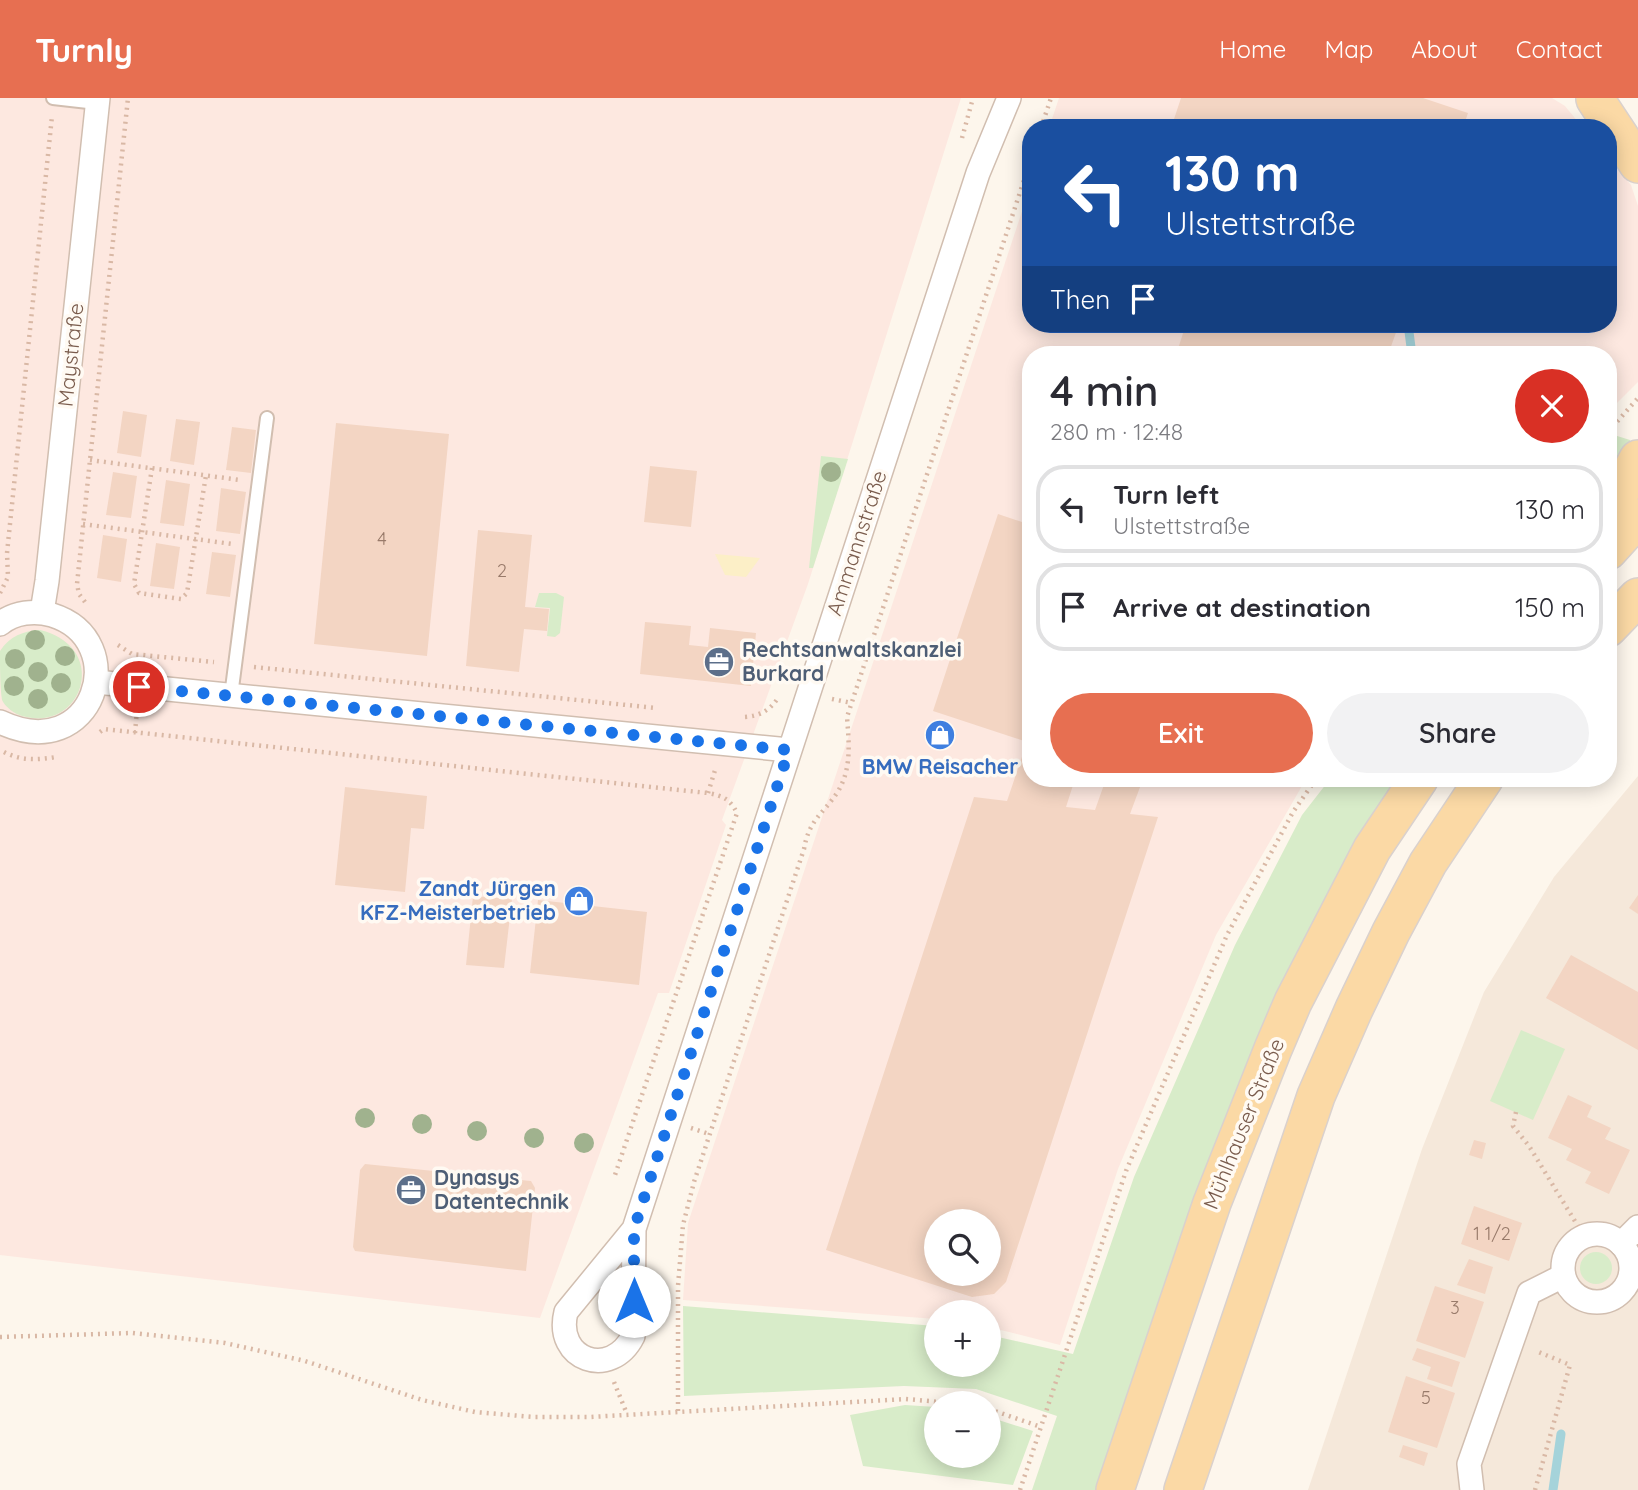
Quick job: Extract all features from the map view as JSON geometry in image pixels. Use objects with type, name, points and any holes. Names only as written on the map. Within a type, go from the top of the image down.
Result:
[{"type":"main road","points":[[1595,99],[1608,119]]},
{"type":"main road","points":[[1617,132],[1638,164]]},
{"type":"main road","points":[[1617,498],[1638,459]]},
{"type":"main road","points":[[1617,541],[1638,518]]},
{"type":"main road","points":[[1617,619],[1638,597]]},
{"type":"main road","name":"Mühlhauser Straße","points":[[1115,1490],[1212,1203],[1273,1049],[1293,1002],[1367,859],[1414,787]]},
{"type":"main road","points":[[1183,1490],[1316,1096],[1391,932],[1428,863],[1479,787]]},
{"type":"street","name":"Ammannstraße","points":[[634,1229],[572,1302],[563,1323],[569,1345],[587,1359],[605,1360],[620,1354],[633,1336],[634,1229],[974,186],[1009,98]]},
{"type":"street","name":"Maystraße","points":[[42,612],[98,101]]},
{"type":"street","points":[[0,624],[22,613],[42,612],[65,619],[84,635],[95,657],[96,682],[90,702],[77,718],[60,729],[39,734],[19,731],[0,722]]},
{"type":"street","points":[[96,682],[789,750]]},
{"type":"street","points":[[1630,1255],[1604,1234],[1584,1236],[1569,1248],[1562,1266],[1563,1276],[1573,1294],[1592,1302],[1612,1299],[1626,1286],[1631,1269],[1630,1255],[1638,1227]]},
{"type":"street","points":[[1472,1490],[1469,1464],[1529,1293],[1563,1276]]},
{"type":"lane","points":[[54,98],[98,101]]},
{"type":"lane","points":[[231,696],[267,418]]},
{"type":"path","points":[[0,594],[8,577],[7,553],[54,98]]},
{"type":"path","points":[[87,605],[79,594],[77,584],[128,98]]},
{"type":"path","points":[[961,144],[972,98]]},
{"type":"path","points":[[1044,119],[1051,98]]},
{"type":"path","points":[[678,1411],[678,1286],[683,1224],[694,1182],[800,861],[807,830],[838,791],[848,770],[850,747],[846,718],[1022,186]]},
{"type":"path","points":[[1617,424],[1638,398]]},
{"type":"path","points":[[90,460],[259,483]]},
{"type":"path","points":[[152,468],[134,584],[139,593],[181,599],[187,593],[206,475]]},
{"type":"path","points":[[83,524],[251,547]]},
{"type":"path","points":[[112,638],[121,649],[132,654],[218,663]]},
{"type":"path","points":[[243,665],[664,709]]},
{"type":"path","points":[[740,717],[761,715],[772,706],[781,691]]},
{"type":"path","points":[[94,737],[104,729],[708,793],[731,801],[737,813],[614,1178]]},
{"type":"path","points":[[0,750],[16,758],[40,760],[61,757]]},
{"type":"path","points":[[1020,1490],[1122,1184],[1137,1147],[1227,935],[1293,812],[1310,787]]},
{"type":"path","points":[[1516,1112],[1513,1126],[1529,1146],[1584,1236]]},
{"type":"path","points":[[0,1337],[132,1333],[225,1342],[305,1361],[422,1400],[475,1412],[533,1417],[590,1417],[906,1399],[924,1401]]},
{"type":"path","points":[[1511,1342],[1570,1365],[1535,1490]]},
{"type":"path","points":[[605,1360],[627,1414]]},
{"type":"path","points":[[1001,1413],[1041,1427]]},
{"type":"shaded area","points":[[0,98],[961,98],[808,584],[722,820],[726,825],[669,993],[658,993],[540,1318],[0,1255]]},
{"type":"shaded area","points":[[1059,98],[1552,98],[1565,106],[1576,119],[1052,119]]},
{"type":"shaded area","name":"BMW Reisacher","points":[[1617,169],[1631,185],[1638,206],[1638,382],[1617,403],[1617,346],[1022,346],[1022,787],[1301,787],[1216,935],[1118,1169],[1060,1345],[1001,1330],[1001,1300],[924,1300],[924,1318],[683,1300],[688,1223],[1022,211],[1022,333],[1617,333]]},
{"type":"shaded area","points":[[1638,776],[1638,1490],[1308,1490],[1422,1149],[1484,992],[1554,877]]},
{"type":"green space","points":[[1617,436],[1630,440],[1635,465],[1617,498]]},
{"type":"green space","points":[[821,456],[848,459],[813,568],[809,568]]},
{"type":"green space","points":[[539,593],[556,593],[564,597],[560,633],[555,637],[547,636],[550,608],[535,607]]},
{"type":"green space","points":[[40,630],[62,639],[76,653],[82,669],[80,686],[73,701],[61,713],[43,718],[22,716],[10,710],[2,700],[0,682],[0,651],[17,635]]},
{"type":"green space","points":[[1324,787],[1414,787],[1372,849],[1115,1490],[1032,1490],[1057,1416],[1001,1397],[1001,1391],[904,1386],[684,1396],[683,1306],[924,1325],[924,1377],[1001,1377],[1001,1338],[1073,1354],[1134,1177],[1235,945],[1302,815]]},
{"type":"green space","points":[[1521,1030],[1565,1049],[1533,1120],[1490,1101]]},
{"type":"green space","points":[[1596,1252],[1608,1256],[1612,1268],[1608,1280],[1596,1284],[1584,1280],[1580,1268],[1584,1256]]},
{"type":"green space","points":[[905,1405],[924,1406],[924,1468],[1001,1468],[1001,1421],[1033,1431],[1013,1485],[863,1466],[850,1415]]},
{"type":"sand","points":[[715,554],[760,558],[746,577],[725,575]]},
{"type":"building","points":[[1181,98],[1423,98],[1468,113],[1466,119],[1174,119]]},
{"type":"building","points":[[1183,333],[1396,333],[1391,346],[1179,346]]},
{"type":"building","points":[[123,411],[147,415],[141,457],[117,453]]},
{"type":"building","points":[[176,419],[200,422],[194,465],[170,461]]},
{"type":"building","points":[[336,423],[449,434],[427,656],[314,644]]},
{"type":"building","points":[[232,427],[256,430],[251,473],[226,470]]},
{"type":"building","points":[[650,466],[697,471],[691,527],[644,522]]},
{"type":"building","points":[[113,472],[137,476],[131,518],[106,515]]},
{"type":"building","points":[[166,480],[190,484],[184,526],[160,523]]},
{"type":"building","points":[[221,488],[246,492],[240,534],[216,531]]},
{"type":"building","points":[[998,514],[1022,522],[1022,740],[933,711]]},
{"type":"building","points":[[478,530],[532,535],[525,607],[549,609],[547,631],[524,629],[519,672],[466,666]]},
{"type":"building","points":[[103,535],[127,539],[121,582],[97,578]]},
{"type":"building","points":[[156,543],[180,547],[174,589],[150,586]]},
{"type":"building","points":[[212,552],[236,555],[230,597],[206,594]]},
{"type":"building","points":[[645,622],[691,626],[689,645],[708,647],[710,628],[756,633],[751,686],[640,674]]},
{"type":"building","points":[[1022,757],[1022,787],[1072,787],[1066,807],[1095,810],[1103,787],[1140,787],[1130,814],[1158,817],[1006,1282],[994,1294],[972,1297],[938,1286],[1001,1286],[1001,1209],[924,1209],[924,1282],[826,1250],[974,797],[1007,801]]},
{"type":"building","points":[[345,787],[427,796],[424,829],[411,828],[405,892],[335,885]]},
{"type":"building","points":[[1638,895],[1638,914],[1629,908]]},
{"type":"building","points":[[473,896],[512,899],[504,968],[466,965]]},
{"type":"building","points":[[538,900],[647,912],[639,985],[530,973]]},
{"type":"building","points":[[1571,955],[1638,992],[1638,1050],[1546,998]]},
{"type":"building","points":[[1568,1095],[1592,1106],[1587,1117],[1611,1128],[1605,1139],[1630,1150],[1609,1194],[1585,1183],[1591,1172],[1566,1160],[1572,1149],[1548,1138]]},
{"type":"building","points":[[1474,1140],[1486,1143],[1482,1159],[1469,1155]]},
{"type":"building","points":[[365,1164],[531,1181],[535,1188],[526,1271],[355,1251],[353,1247],[360,1170]]},
{"type":"building","points":[[1474,1206],[1522,1223],[1509,1261],[1461,1244]]},
{"type":"building","points":[[1469,1259],[1493,1267],[1485,1294],[1457,1285]]},
{"type":"building","points":[[1435,1286],[1484,1302],[1465,1358],[1416,1341]]},
{"type":"building","points":[[1417,1348],[1460,1362],[1452,1387],[1427,1379],[1431,1367],[1412,1360]]},
{"type":"building","points":[[1406,1376],[1455,1393],[1437,1448],[1388,1432]]},
{"type":"building","points":[[1403,1445],[1428,1453],[1424,1466],[1399,1457]]},
{"type":"waterway","points":[[1409,333],[1411,346]]},
{"type":"waterway","points":[[1553,1490],[1561,1434]]},
{"type":"place","name":"Rechtsanwaltskanzlei Burkard","points":[[719,662]]},
{"type":"place","name":"BMW Reisacher","points":[[940,735]]},
{"type":"place","name":"Zandt Jürgen KFZ-Meisterbetrieb","points":[[579,901]]},
{"type":"place","name":"Dynasys Datentechnik","points":[[411,1190]]},
{"type":"route","points":[[139,687],[789,750],[634,1229],[634,1301]]}]
